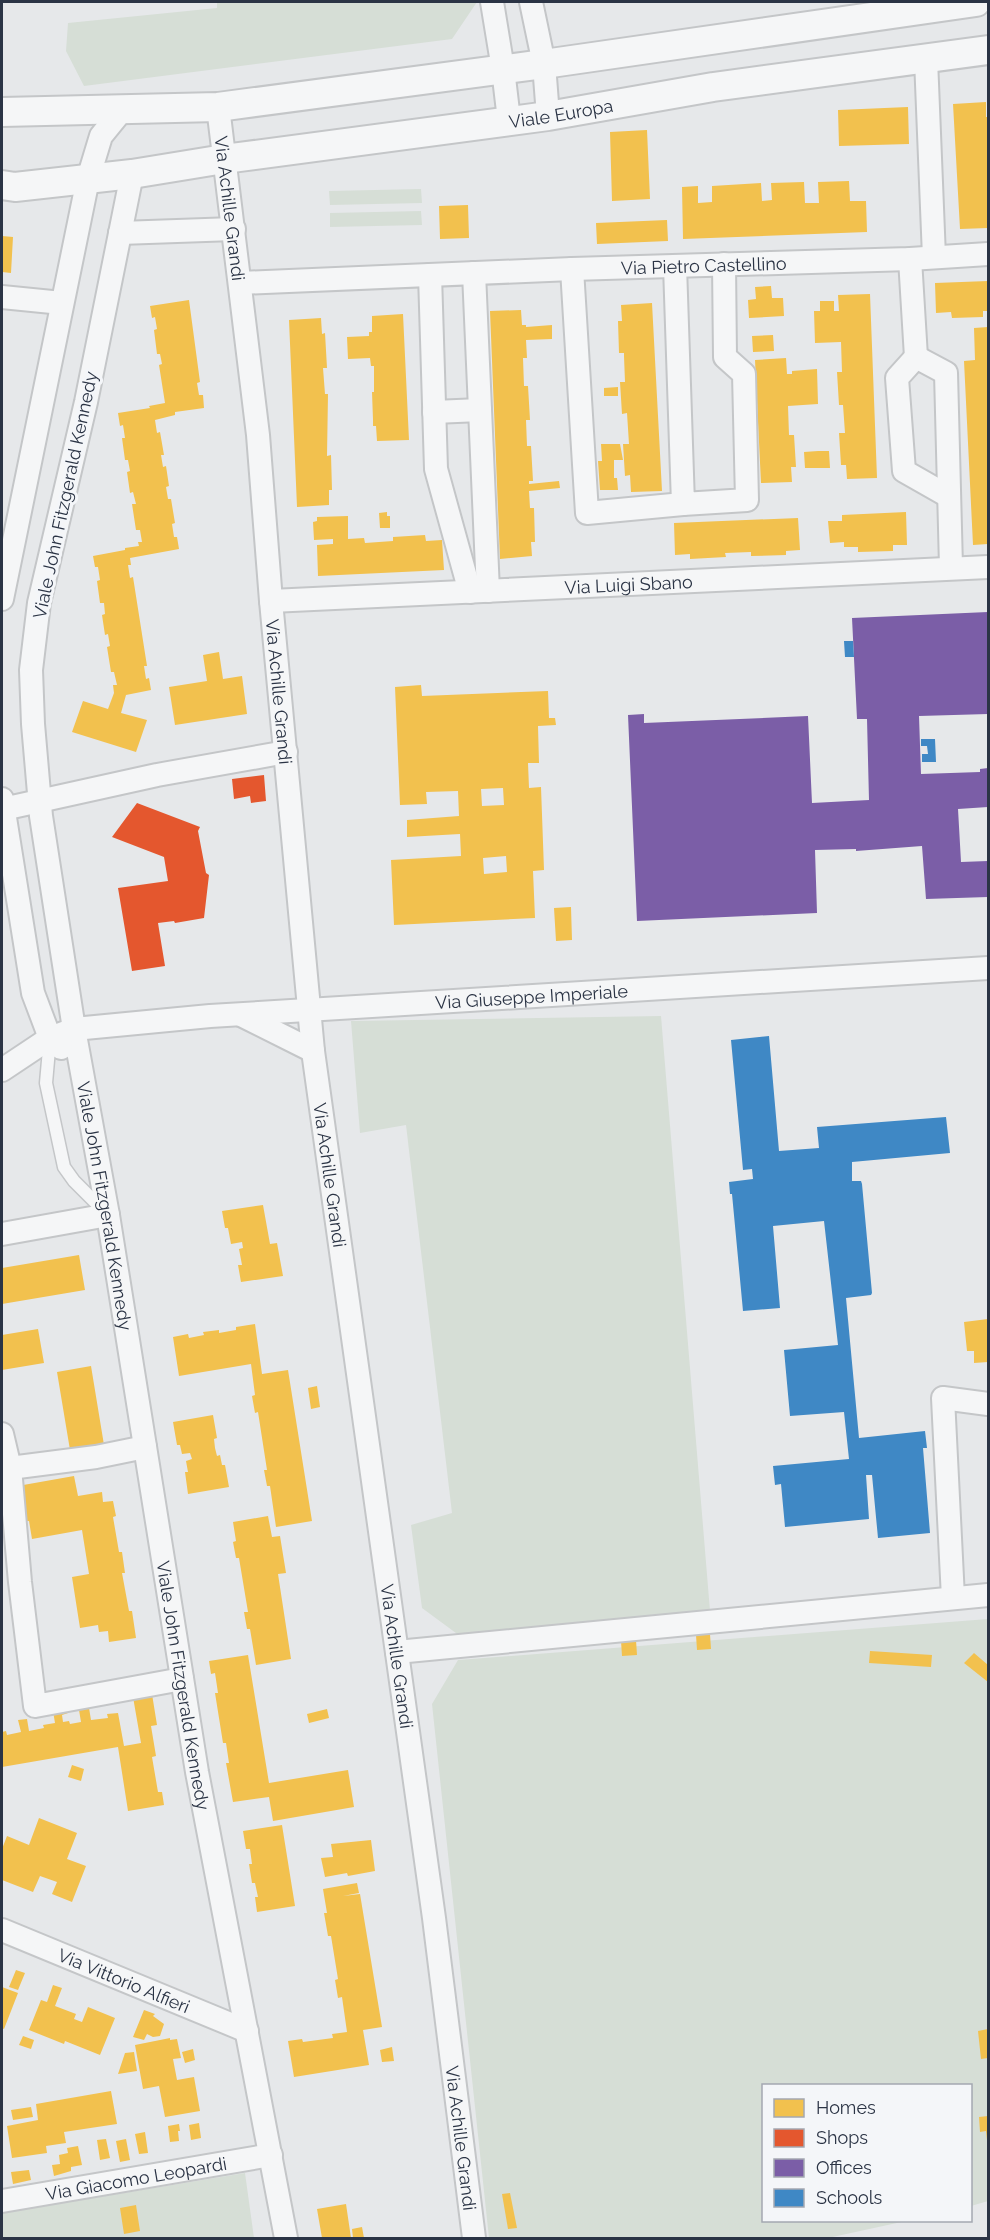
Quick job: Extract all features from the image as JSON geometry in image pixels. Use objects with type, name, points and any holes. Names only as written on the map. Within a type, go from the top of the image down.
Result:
[{"type":"street","points":[[492,2],[509,120]]},
{"type":"street","points":[[531,2],[544,64],[548,116]]},
{"type":"street","points":[[2,112],[218,107],[544,64],[976,2]]},
{"type":"street","name":"Viale Europa","points":[[2,185],[15,187],[132,174],[224,159],[548,116],[713,87],[988,50]]},
{"type":"street","points":[[926,59],[934,257]]},
{"type":"street","name":"Via Achille Grandi","points":[[218,107],[258,435],[271,601],[313,1050],[434,1918],[474,2238]]},
{"type":"street","points":[[2,599],[88,179],[101,136],[123,109]]},
{"type":"street","name":"Viale John Fitzgerald Kennedy","points":[[132,174],[86,402],[39,603],[31,670],[40,800],[74,1029],[108,1215],[197,1772],[286,2238]]},
{"type":"street","points":[[120,233],[234,229]]},
{"type":"street","name":"Via Pietro Castellino","points":[[240,283],[572,269],[910,259],[988,254]]},
{"type":"street","points":[[910,259],[916,357],[897,378],[904,471],[948,496]]},
{"type":"street","points":[[572,269],[587,513],[747,500],[744,374],[725,357],[724,264]]},
{"type":"street","points":[[675,266],[683,504]]},
{"type":"street","points":[[474,273],[480,410],[479,592]]},
{"type":"street","points":[[430,275],[436,469],[479,592]]},
{"type":"street","points":[[2,297],[62,303]]},
{"type":"street","points":[[916,357],[946,373],[951,567]]},
{"type":"street","points":[[434,412],[480,410]]},
{"type":"street","name":"Via Luigi Sbano","points":[[271,601],[988,567]]},
{"type":"street","points":[[82,1068],[50,1038],[33,993],[2,804],[40,800],[285,752]]},
{"type":"street","name":"Via Giuseppe Imperiale","points":[[2,1070],[50,1038],[74,1029],[240,1014],[988,968]]},
{"type":"street","points":[[240,1014],[313,1050]]},
{"type":"street","points":[[2,1234],[108,1215]]},
{"type":"street","points":[[953,1598],[943,1398],[988,1404]]},
{"type":"street","points":[[2,1434],[10,1468],[34,1706],[182,1679]]},
{"type":"street","points":[[10,1468],[96,1457],[145,1447]]},
{"type":"street","points":[[397,1652],[988,1595]]},
{"type":"street","name":"Via Vittorio Alfieri","points":[[2,1930],[247,2031]]},
{"type":"street","name":"Via Giacomo Leopardi","points":[[2,2201],[271,2155]]},
{"type":"lane","points":[[50,1038],[46,1083],[64,1167],[74,1181],[108,1215]]},
{"type":"shaded area","points":[[217,2],[477,2],[452,39],[84,86],[66,51],[68,23],[217,8]]},
{"type":"shaded area","points":[[421,189],[422,203],[330,205],[329,191]]},
{"type":"shaded area","points":[[421,211],[422,225],[330,227],[330,213]]},
{"type":"shaded area","points":[[661,1016],[710,1611],[460,1636],[422,1608],[411,1525],[452,1513],[406,1125],[360,1133],[351,1021]]},
{"type":"shaded area","points":[[988,1619],[988,2201],[972,2206],[972,2084],[762,2084],[762,2222],[901,2222],[828,2238],[489,2238],[432,1704],[458,1660]]},
{"type":"shaded area","points":[[245,2173],[254,2238],[2,2238],[2,2213]]},
{"type":"building: Homes","points":[[986,102],[988,228],[960,229],[953,104]]},
{"type":"building: Homes","points":[[908,107],[909,144],[839,146],[838,110]]},
{"type":"building: Homes","points":[[647,130],[650,199],[612,201],[610,132]]},
{"type":"building: Homes","points":[[849,181],[850,201],[866,201],[867,232],[683,239],[682,187],[698,186],[698,203],[712,202],[712,186],[761,183],[762,201],[772,200],[771,183],[804,182],[805,203],[819,203],[818,182]]},
{"type":"building: Homes","points":[[468,205],[469,238],[440,239],[439,206]]},
{"type":"building: Homes","points":[[667,220],[668,241],[597,244],[596,223]]},
{"type":"building: Homes","points":[[2,236],[13,237],[11,273],[2,272]]},
{"type":"building: Homes","points":[[988,281],[988,311],[983,311],[983,317],[952,318],[951,312],[936,313],[935,283]]},
{"type":"building: Homes","points":[[771,286],[772,298],[783,298],[784,316],[749,318],[748,300],[756,299],[755,287]]},
{"type":"building: Homes","points":[[870,294],[877,478],[847,479],[846,465],[841,465],[839,433],[845,433],[843,405],[839,405],[837,372],[842,372],[841,342],[815,343],[814,311],[820,311],[820,301],[834,301],[834,311],[839,311],[838,295]]},
{"type":"building: Homes","points":[[189,300],[200,382],[197,383],[199,395],[203,395],[204,408],[175,412],[175,415],[155,420],[157,433],[160,432],[164,455],[161,455],[163,467],[166,466],[169,486],[166,487],[168,499],[171,499],[175,523],[172,524],[174,537],[177,537],[179,549],[130,558],[131,565],[128,565],[130,578],[133,577],[147,666],[144,666],[146,679],[149,678],[151,690],[126,695],[121,713],[147,720],[136,752],[72,732],[83,701],[108,709],[114,693],[113,685],[117,685],[114,672],[111,672],[107,647],[110,646],[108,634],[105,635],[102,615],[105,614],[104,603],[100,603],[97,581],[100,580],[93,556],[139,546],[138,542],[142,542],[140,530],[136,530],[132,504],[136,504],[133,492],[130,493],[127,472],[130,471],[128,460],[125,460],[122,438],[125,438],[118,413],[165,403],[159,365],[162,364],[160,354],[157,354],[154,330],[157,329],[150,306]]},
{"type":"building: Homes","points":[[652,303],[662,491],[631,492],[630,475],[625,476],[623,444],[629,444],[627,413],[622,414],[620,382],[625,382],[624,353],[619,353],[618,321],[622,321],[621,305]]},
{"type":"building: Homes","points":[[521,310],[522,325],[526,327],[552,325],[552,339],[526,340],[527,358],[523,358],[524,386],[528,386],[530,420],[526,420],[527,446],[531,446],[533,481],[529,481],[529,484],[559,481],[560,488],[529,491],[530,508],[534,508],[535,542],[531,542],[532,556],[500,559],[490,311]]},
{"type":"building: Homes","points":[[403,314],[409,440],[377,441],[376,426],[373,426],[374,366],[371,366],[370,358],[348,359],[347,337],[369,336],[369,332],[372,332],[372,316]]},
{"type":"building: Homes","points":[[321,318],[322,334],[325,333],[327,368],[323,368],[325,394],[328,394],[327,456],[331,455],[332,490],[329,490],[329,505],[297,507],[289,320]]},
{"type":"building: Homes","points":[[988,327],[988,544],[973,545],[964,361],[975,360],[974,328]]},
{"type":"building: Homes","points":[[773,335],[774,351],[753,352],[752,336]]},
{"type":"building: Homes","points":[[786,358],[787,374],[792,374],[792,371],[817,369],[818,404],[788,406],[789,435],[794,435],[796,467],[791,467],[792,482],[761,483],[755,360]]},
{"type":"building: Homes","points":[[618,387],[618,396],[604,396],[604,388]]},
{"type":"building: Homes","points":[[601,444],[620,444],[623,460],[614,460],[614,478],[617,478],[618,490],[600,490],[598,461],[602,461]]},
{"type":"building: Homes","points":[[829,451],[830,468],[805,468],[804,452]]},
{"type":"building: Homes","points":[[387,512],[387,516],[390,516],[390,528],[380,528],[379,513]]},
{"type":"building: Homes","points":[[906,512],[907,545],[893,545],[893,551],[858,552],[858,547],[844,547],[844,542],[830,543],[828,521],[842,521],[842,515]]},
{"type":"building: Homes","points":[[348,516],[348,539],[364,538],[365,543],[393,541],[393,537],[425,535],[426,541],[442,540],[444,570],[318,576],[317,545],[333,544],[333,539],[314,540],[313,522],[317,521],[317,517]]},
{"type":"building: Homes","points":[[798,518],[800,550],[786,551],[786,555],[751,556],[751,552],[725,553],[726,557],[690,559],[690,554],[675,555],[674,523]]},
{"type":"building: Homes","points":[[219,652],[223,679],[242,676],[247,714],[175,725],[169,687],[207,681],[203,655]]},
{"type":"building: Homes","points":[[421,685],[422,696],[548,691],[549,718],[555,718],[556,725],[538,726],[539,763],[528,763],[529,788],[541,787],[544,870],[533,871],[535,918],[394,925],[391,860],[461,856],[460,834],[407,837],[407,820],[459,816],[458,791],[426,792],[427,804],[400,805],[395,687]],"holes":[[[503,788],[504,805],[482,806],[481,789]],[[506,856],[507,872],[484,874],[483,858]]]},
{"type":"building: Homes","points":[[571,907],[572,940],[556,941],[554,908]]},
{"type":"building: Homes","points":[[263,1205],[270,1244],[277,1243],[283,1276],[241,1282],[238,1265],[242,1265],[239,1249],[243,1248],[242,1242],[231,1244],[222,1211]]},
{"type":"building: Homes","points":[[79,1255],[85,1290],[2,1304],[2,1268]]},
{"type":"building: Homes","points":[[988,1319],[988,1362],[974,1363],[974,1351],[967,1351],[964,1322]]},
{"type":"building: Homes","points":[[255,1324],[262,1374],[288,1370],[312,1521],[276,1527],[270,1486],[267,1486],[264,1470],[267,1470],[258,1412],[255,1413],[252,1396],[255,1395],[251,1364],[179,1376],[173,1337],[188,1334],[189,1338],[204,1335],[203,1332],[219,1330],[219,1333]]},
{"type":"building: Homes","points":[[38,1329],[44,1363],[2,1370],[2,1335]]},
{"type":"building: Homes","points":[[91,1366],[104,1445],[70,1450],[57,1372]]},
{"type":"building: Homes","points":[[317,1386],[320,1407],[311,1409],[308,1388]]},
{"type":"building: Homes","points":[[213,1415],[217,1438],[214,1439],[215,1448],[217,1456],[220,1455],[222,1465],[225,1465],[229,1487],[188,1494],[186,1461],[192,1459],[190,1453],[182,1454],[180,1445],[177,1445],[173,1422]]},
{"type":"building: Homes","points":[[74,1476],[78,1496],[102,1492],[103,1502],[113,1501],[116,1516],[113,1517],[125,1573],[122,1573],[136,1638],[109,1642],[108,1631],[99,1632],[98,1625],[80,1628],[72,1577],[89,1574],[82,1530],[32,1539],[29,1521],[18,1522],[12,1487]]},
{"type":"building: Homes","points":[[268,1516],[272,1537],[280,1536],[286,1573],[278,1574],[291,1659],[256,1665],[250,1629],[247,1629],[244,1612],[248,1612],[239,1558],[236,1558],[233,1542],[236,1541],[233,1522]]},
{"type":"building: Homes","points":[[710,1634],[711,1649],[697,1650],[696,1635]]},
{"type":"building: Homes","points":[[636,1640],[637,1655],[622,1656],[621,1641]]},
{"type":"building: Homes","points":[[870,1651],[932,1655],[931,1667],[869,1663]]},
{"type":"building: Homes","points":[[974,1653],[988,1665],[988,1682],[964,1663]]},
{"type":"building: Homes","points":[[248,1655],[269,1783],[348,1770],[354,1807],[273,1821],[269,1797],[233,1802],[226,1763],[229,1763],[226,1743],[223,1743],[215,1693],[218,1693],[215,1673],[211,1674],[209,1661]]},
{"type":"building: Homes","points":[[152,1694],[157,1725],[151,1726],[156,1756],[152,1757],[158,1792],[162,1792],[164,1805],[128,1811],[118,1747],[2,1767],[2,1732],[6,1731],[7,1735],[21,1732],[18,1720],[27,1719],[29,1731],[44,1728],[43,1725],[55,1723],[53,1711],[67,1708],[68,1713],[62,1715],[63,1722],[69,1721],[70,1724],[81,1722],[79,1710],[89,1708],[91,1720],[108,1718],[107,1714],[118,1713],[124,1746],[141,1743],[133,1697]]},
{"type":"building: Homes","points":[[327,1709],[329,1718],[309,1723],[307,1714]]},
{"type":"building: Homes","points":[[72,1765],[84,1769],[81,1781],[68,1777]]},
{"type":"building: Homes","points":[[39,1818],[77,1833],[67,1859],[86,1866],[72,1902],[52,1894],[57,1882],[40,1876],[33,1892],[2,1880],[2,1849],[7,1836],[29,1845]]},
{"type":"building: Homes","points":[[282,1825],[295,1906],[257,1912],[255,1897],[258,1897],[255,1883],[252,1883],[249,1864],[252,1864],[250,1849],[246,1849],[243,1831]]},
{"type":"building: Homes","points":[[371,1840],[375,1871],[325,1877],[321,1858],[333,1857],[331,1844]]},
{"type":"building: Homes","points":[[357,1883],[359,1893],[343,1896],[360,1894],[382,2027],[363,2030],[369,2065],[294,2077],[288,2041],[302,2039],[303,2042],[333,2038],[332,2034],[347,2032],[342,1997],[338,1998],[335,1980],[338,1979],[331,1936],[328,1936],[324,1913],[327,1913],[323,1889]]},
{"type":"building: Homes","points":[[16,1970],[25,1973],[18,1990],[9,1987]]},
{"type":"building: Homes","points":[[53,1985],[62,1988],[55,2006],[76,2014],[74,2019],[82,2022],[88,2007],[115,2018],[100,2055],[29,2030],[41,2000],[47,2002]]},
{"type":"building: Homes","points":[[2,1987],[18,1993],[4,2029],[2,2028]]},
{"type":"building: Homes","points":[[144,2010],[155,2014],[153,2016],[164,2024],[160,2036],[153,2037],[147,2034],[144,2040],[133,2037]]},
{"type":"building: Homes","points":[[988,2029],[988,2058],[981,2059],[978,2031]]},
{"type":"building: Homes","points":[[23,2036],[34,2040],[31,2049],[19,2045]]},
{"type":"building: Homes","points":[[170,2038],[170,2040],[177,2039],[181,2058],[173,2059],[177,2080],[194,2077],[200,2111],[165,2117],[159,2086],[143,2089],[135,2045]]},
{"type":"building: Homes","points":[[392,2047],[394,2061],[382,2062],[380,2050]]},
{"type":"building: Homes","points":[[193,2049],[195,2060],[185,2063],[182,2052]]},
{"type":"building: Homes","points":[[134,2052],[137,2071],[118,2074],[125,2053]]},
{"type":"building: Homes","points":[[111,2091],[117,2124],[64,2132],[66,2143],[46,2146],[47,2153],[12,2158],[7,2126],[38,2120],[36,2104]]},
{"type":"building: Homes","points":[[31,2107],[33,2117],[13,2120],[11,2110]]},
{"type":"building: Homes","points":[[988,2116],[987,2140],[986,2131],[980,2132],[979,2117]]},
{"type":"building: Homes","points":[[199,2123],[201,2138],[191,2140],[189,2125]]},
{"type":"building: Homes","points":[[179,2124],[179,2141],[170,2142],[168,2126]]},
{"type":"building: Homes","points":[[145,2132],[148,2153],[139,2154],[135,2134]]},
{"type":"building: Homes","points":[[106,2139],[110,2158],[100,2160],[97,2140]]},
{"type":"building: Homes","points":[[126,2139],[130,2160],[120,2162],[116,2141]]},
{"type":"building: Homes","points":[[78,2146],[82,2165],[71,2167],[71,2171],[54,2176],[52,2165],[60,2164],[59,2155],[68,2153],[67,2148]]},
{"type":"building: Homes","points":[[29,2170],[31,2180],[13,2184],[11,2172]]},
{"type":"building: Homes","points":[[510,2193],[517,2228],[508,2229],[502,2194]]},
{"type":"building: Homes","points":[[346,2204],[351,2238],[322,2238],[317,2209]]},
{"type":"building: Homes","points":[[136,2205],[140,2231],[124,2234],[120,2208]]},
{"type":"building: Homes","points":[[362,2227],[364,2238],[353,2238],[352,2229]]},
{"type":"building: Shops","points":[[264,775],[266,801],[251,803],[250,796],[234,799],[232,779]]},
{"type":"building: Shops","points":[[137,803],[200,827],[198,831],[206,873],[209,875],[204,918],[175,923],[174,921],[158,923],[165,966],[132,971],[118,888],[168,881],[164,857],[112,837]]},
{"type":"building: Offices","points":[[988,612],[988,714],[919,716],[921,774],[980,772],[980,769],[988,768],[988,807],[958,809],[961,862],[988,861],[988,897],[926,899],[922,846],[856,851],[856,849],[815,850],[817,913],[637,921],[628,715],[644,714],[644,723],[808,716],[812,803],[869,800],[867,719],[857,719],[852,618]]},
{"type":"building: Schools","points":[[844,641],[853,641],[854,657],[845,657]]},
{"type":"building: Schools","points":[[921,739],[935,739],[936,762],[922,762],[922,754],[928,754],[927,746],[921,746]]},
{"type":"building: Schools","points":[[769,1036],[779,1151],[819,1148],[817,1127],[946,1117],[950,1153],[852,1162],[852,1181],[861,1181],[862,1184],[872,1293],[846,1298],[859,1438],[925,1431],[927,1448],[923,1448],[930,1533],[878,1538],[872,1475],[866,1475],[869,1519],[785,1527],[781,1484],[775,1485],[773,1466],[849,1459],[844,1412],[790,1416],[784,1350],[838,1345],[824,1221],[773,1226],[780,1308],[743,1311],[729,1182],[753,1179],[752,1169],[743,1170],[731,1040]]}]
